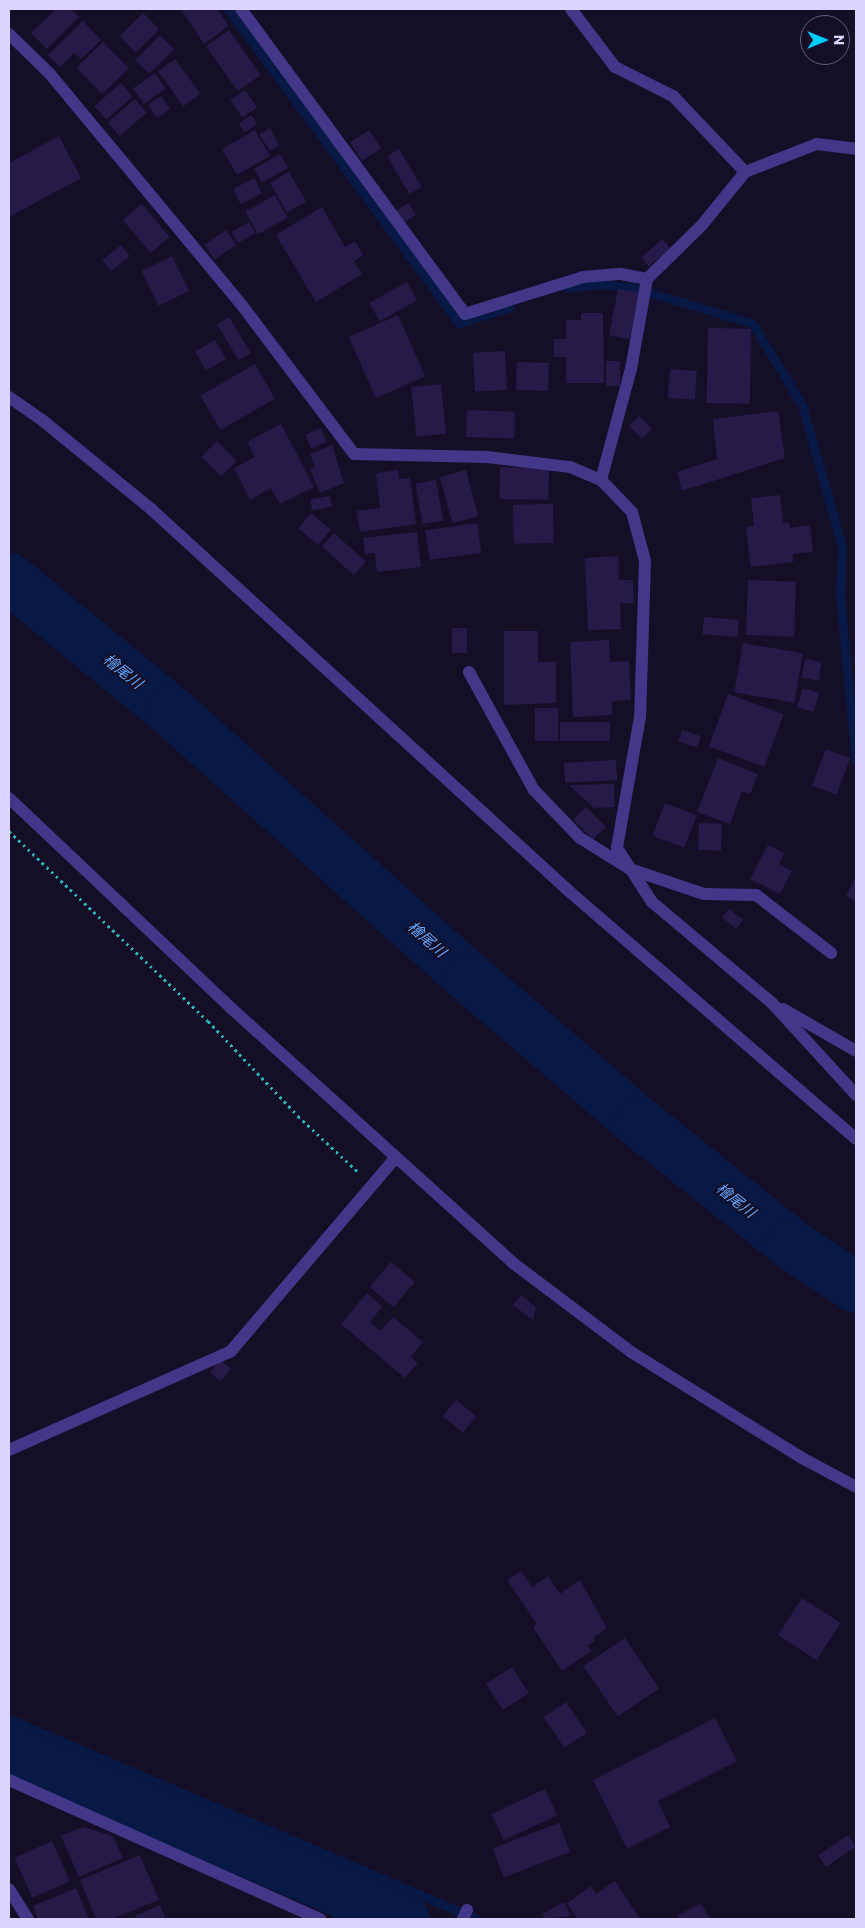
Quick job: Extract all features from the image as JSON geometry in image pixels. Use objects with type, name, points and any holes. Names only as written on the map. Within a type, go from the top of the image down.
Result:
[{"type":"street","points":[[241,9],[465,314],[583,277],[621,274],[648,279]]},
{"type":"street","points":[[571,9],[615,66],[673,96],[745,172]]},
{"type":"street","points":[[9,34],[50,74],[228,288],[354,454],[487,457],[570,467],[601,480],[632,512],[645,561],[640,717],[617,848],[652,902],[772,1003],[856,1095]]},
{"type":"street","points":[[601,480],[631,369],[648,279],[702,225],[745,172],[817,144],[856,149]]},
{"type":"street","points":[[9,397],[42,420],[151,510],[570,892],[856,1139]]},
{"type":"street","points":[[470,672],[534,790],[580,838],[630,869],[704,894],[756,895],[831,953]]},
{"type":"street","points":[[9,798],[395,1158],[513,1263],[631,1352],[802,1458],[856,1486]]},
{"type":"street","points":[[772,1003],[856,1051]]},
{"type":"street","points":[[9,1450],[231,1351],[395,1158]]},
{"type":"street","points":[[9,1780],[320,1919]]},
{"type":"street","points":[[9,1889],[28,1919]]},
{"type":"path","points":[[9,831],[208,1021],[298,1116],[372,1184]]},
{"type":"building","points":[[56,9],[71,9],[79,17],[47,49],[31,33]]},
{"type":"building","points":[[181,9],[217,9],[229,26],[204,44]]},
{"type":"building","points":[[143,13],[159,29],[136,53],[120,36]]},
{"type":"building","points":[[83,21],[101,40],[81,59],[74,53],[60,67],[48,55]]},
{"type":"building","points":[[229,30],[261,75],[238,91],[206,46]]},
{"type":"building","points":[[160,35],[174,49],[149,74],[135,60]]},
{"type":"building","points":[[103,42],[129,69],[102,94],[76,68]]},
{"type":"building","points":[[175,59],[200,94],[183,106],[158,71]]},
{"type":"building","points":[[155,73],[166,89],[144,104],[133,88]]},
{"type":"building","points":[[121,83],[133,97],[106,120],[95,106]]},
{"type":"building","points":[[245,90],[257,107],[242,118],[230,100]]},
{"type":"building","points":[[161,96],[170,109],[157,118],[148,105]]},
{"type":"building","points":[[135,99],[147,113],[120,136],[108,123]]},
{"type":"building","points":[[251,115],[257,124],[245,133],[239,123]]},
{"type":"building","points":[[270,128],[279,145],[270,151],[259,134]]},
{"type":"building","points":[[255,130],[270,156],[237,175],[222,149]]},
{"type":"building","points":[[369,130],[381,148],[362,161],[350,143]]},
{"type":"building","points":[[59,136],[81,178],[9,217],[9,163]]},
{"type":"building","points":[[399,149],[422,187],[410,194],[387,156]]},
{"type":"building","points":[[280,154],[288,168],[262,183],[254,169]]},
{"type":"building","points":[[289,172],[306,201],[287,212],[270,183]]},
{"type":"building","points":[[254,178],[262,193],[241,204],[233,189]]},
{"type":"building","points":[[275,195],[288,218],[258,234],[245,211]]},
{"type":"building","points":[[408,203],[416,215],[402,224],[394,213]]},
{"type":"building","points":[[142,204],[170,237],[150,253],[123,220]]},
{"type":"building","points":[[322,207],[345,247],[355,241],[363,255],[354,261],[362,274],[316,302],[276,235]]},
{"type":"building","points":[[249,222],[255,233],[238,243],[232,232]]},
{"type":"building","points":[[226,230],[236,245],[215,259],[204,245]]},
{"type":"building","points":[[662,239],[670,248],[649,267],[641,258]]},
{"type":"building","points":[[121,245],[130,256],[111,271],[102,260]]},
{"type":"building","points":[[172,256],[189,291],[159,306],[141,271]]},
{"type":"building","points":[[407,282],[417,300],[380,321],[369,303]]},
{"type":"building","points":[[618,289],[639,293],[630,339],[609,335]]},
{"type":"building","points":[[581,313],[603,313],[604,383],[566,383],[566,357],[554,357],[554,339],[566,339],[566,320],[581,320]]},
{"type":"building","points":[[398,315],[425,376],[376,398],[349,337]]},
{"type":"building","points":[[229,317],[251,353],[239,360],[217,324]]},
{"type":"building","points":[[708,328],[751,329],[750,404],[707,403]]},
{"type":"building","points":[[215,340],[226,359],[206,371],[195,352]]},
{"type":"building","points":[[505,351],[507,390],[475,392],[473,353]]},
{"type":"building","points":[[606,361],[620,361],[620,386],[606,386]]},
{"type":"building","points":[[517,362],[549,363],[548,391],[516,390]]},
{"type":"building","points":[[255,364],[275,399],[220,430],[200,396]]},
{"type":"building","points":[[670,369],[697,371],[695,400],[668,398]]},
{"type":"building","points":[[441,384],[446,434],[416,437],[411,387]]},
{"type":"building","points":[[467,410],[515,412],[514,439],[466,437]]},
{"type":"building","points":[[778,411],[785,458],[682,491],[677,472],[717,459],[713,419]]},
{"type":"building","points":[[639,416],[652,429],[642,439],[629,426]]},
{"type":"building","points":[[281,424],[314,487],[280,504],[271,488],[250,500],[234,468],[255,457],[247,442]]},
{"type":"building","points":[[321,428],[327,442],[311,448],[305,435]]},
{"type":"building","points":[[217,441],[237,461],[221,476],[201,457]]},
{"type":"building","points":[[332,445],[344,483],[320,493],[310,469],[315,467],[310,454]]},
{"type":"building","points":[[500,467],[549,468],[548,500],[499,499]]},
{"type":"building","points":[[398,470],[399,479],[410,478],[416,524],[360,532],[357,511],[380,508],[376,473]]},
{"type":"building","points":[[466,470],[478,516],[452,523],[440,477]]},
{"type":"building","points":[[436,480],[443,520],[422,524],[415,484]]},
{"type":"building","points":[[780,495],[783,523],[789,522],[790,528],[810,525],[813,552],[793,554],[793,562],[751,567],[746,527],[754,526],[751,498]]},
{"type":"building","points":[[330,496],[332,507],[312,510],[310,499]]},
{"type":"building","points":[[553,504],[554,543],[514,544],[513,505]]},
{"type":"building","points":[[311,513],[331,530],[318,545],[298,528]]},
{"type":"building","points":[[477,523],[481,553],[430,560],[426,530]]},
{"type":"building","points":[[417,532],[421,567],[377,572],[375,553],[365,554],[363,538]]},
{"type":"building","points":[[334,533],[366,562],[354,575],[322,546]]},
{"type":"building","points":[[618,556],[619,580],[633,580],[634,603],[620,603],[621,629],[588,630],[585,558]]},
{"type":"building","points":[[748,580],[796,582],[794,637],[746,635]]},
{"type":"building","points":[[704,617],[739,620],[737,637],[703,634]]},
{"type":"building","points":[[452,628],[467,628],[467,653],[452,653]]},
{"type":"building","points":[[504,631],[538,631],[538,662],[556,662],[556,703],[504,705]]},
{"type":"building","points":[[609,640],[610,662],[629,661],[631,700],[612,701],[612,715],[573,717],[570,642]]},
{"type":"building","points":[[743,643],[803,654],[794,703],[734,692]]},
{"type":"building","points":[[805,659],[822,662],[818,681],[802,678]]},
{"type":"building","points":[[803,688],[819,693],[813,712],[797,707]]},
{"type":"building","points":[[728,694],[783,714],[764,767],[709,747]]},
{"type":"building","points":[[535,708],[558,708],[558,741],[535,741]]},
{"type":"building","points":[[560,722],[610,722],[610,741],[560,741]]},
{"type":"building","points":[[682,730],[701,736],[697,748],[678,741]]},
{"type":"building","points":[[826,749],[850,758],[836,795],[812,785]]},
{"type":"building","points":[[718,758],[758,774],[750,794],[742,791],[730,824],[697,812]]},
{"type":"building","points":[[616,760],[617,780],[565,783],[564,763]]},
{"type":"building","points":[[614,784],[614,807],[594,808],[569,785]]},
{"type":"building","points":[[665,803],[697,815],[684,848],[652,836]]},
{"type":"building","points":[[586,807],[606,827],[593,840],[573,820]]},
{"type":"building","points":[[699,823],[722,824],[721,851],[698,850]]},
{"type":"building","points":[[768,845],[784,853],[779,864],[792,871],[780,894],[750,879]]},
{"type":"building","points":[[856,877],[856,902],[846,896]]},
{"type":"building","points":[[729,909],[743,920],[736,929],[722,918]]},
{"type":"building","points":[[391,1262],[415,1282],[394,1307],[370,1287]]},
{"type":"building","points":[[367,1293],[382,1307],[370,1322],[380,1331],[393,1317],[423,1342],[411,1357],[418,1363],[405,1378],[341,1324]]},
{"type":"building","points":[[521,1295],[536,1307],[533,1320],[513,1305]]},
{"type":"building","points":[[220,1360],[231,1369],[221,1381],[210,1372]]},
{"type":"building","points":[[456,1400],[476,1416],[463,1433],[443,1416]]},
{"type":"building","points":[[521,1571],[532,1587],[548,1576],[560,1594],[580,1580],[607,1628],[593,1638],[595,1641],[588,1645],[591,1651],[562,1671],[533,1627],[537,1624],[507,1580]]},
{"type":"building","points":[[802,1598],[841,1623],[817,1660],[778,1635]]},
{"type":"building","points":[[625,1638],[659,1689],[618,1717],[584,1666]]},
{"type":"building","points":[[512,1667],[529,1693],[503,1710],[486,1684]]},
{"type":"building","points":[[566,1702],[587,1733],[564,1748],[544,1717]]},
{"type":"building","points":[[715,1718],[737,1761],[658,1801],[670,1827],[627,1849],[593,1780]]},
{"type":"building","points":[[545,1789],[557,1815],[504,1840],[492,1814]]},
{"type":"building","points":[[559,1823],[570,1852],[504,1877],[493,1848]]},
{"type":"building","points":[[83,1827],[113,1836],[123,1858],[79,1877],[61,1836]]},
{"type":"building","points":[[848,1835],[856,1847],[826,1867],[818,1855]]},
{"type":"building","points":[[52,1841],[70,1881],[32,1898],[15,1858]]},
{"type":"building","points":[[140,1855],[159,1900],[111,1919],[96,1919],[80,1880]]},
{"type":"building","points":[[615,1881],[640,1919],[577,1919],[567,1903],[591,1886],[596,1894]]},
{"type":"building","points":[[76,1888],[89,1919],[38,1919],[33,1906]]},
{"type":"building","points":[[564,1902],[571,1916],[545,1919],[542,1914]]},
{"type":"building","points":[[701,1903],[710,1919],[679,1919],[677,1916]]},
{"type":"building","points":[[160,1905],[166,1919],[136,1919],[135,1916]]},
{"type":"waterway","points":[[228,9],[459,323],[510,307]]},
{"type":"waterway","points":[[567,288],[600,284],[631,287],[752,323],[802,405],[842,546],[840,596],[856,762]]},
{"type":"waterway","name":"檜尾川","points":[[9,578],[171,711],[470,978],[640,1123],[791,1244],[856,1287]]},
{"type":"waterway","points":[[9,1719],[477,1919]]},
{"type":"waterway","points":[[9,1749],[404,1919]]}]
